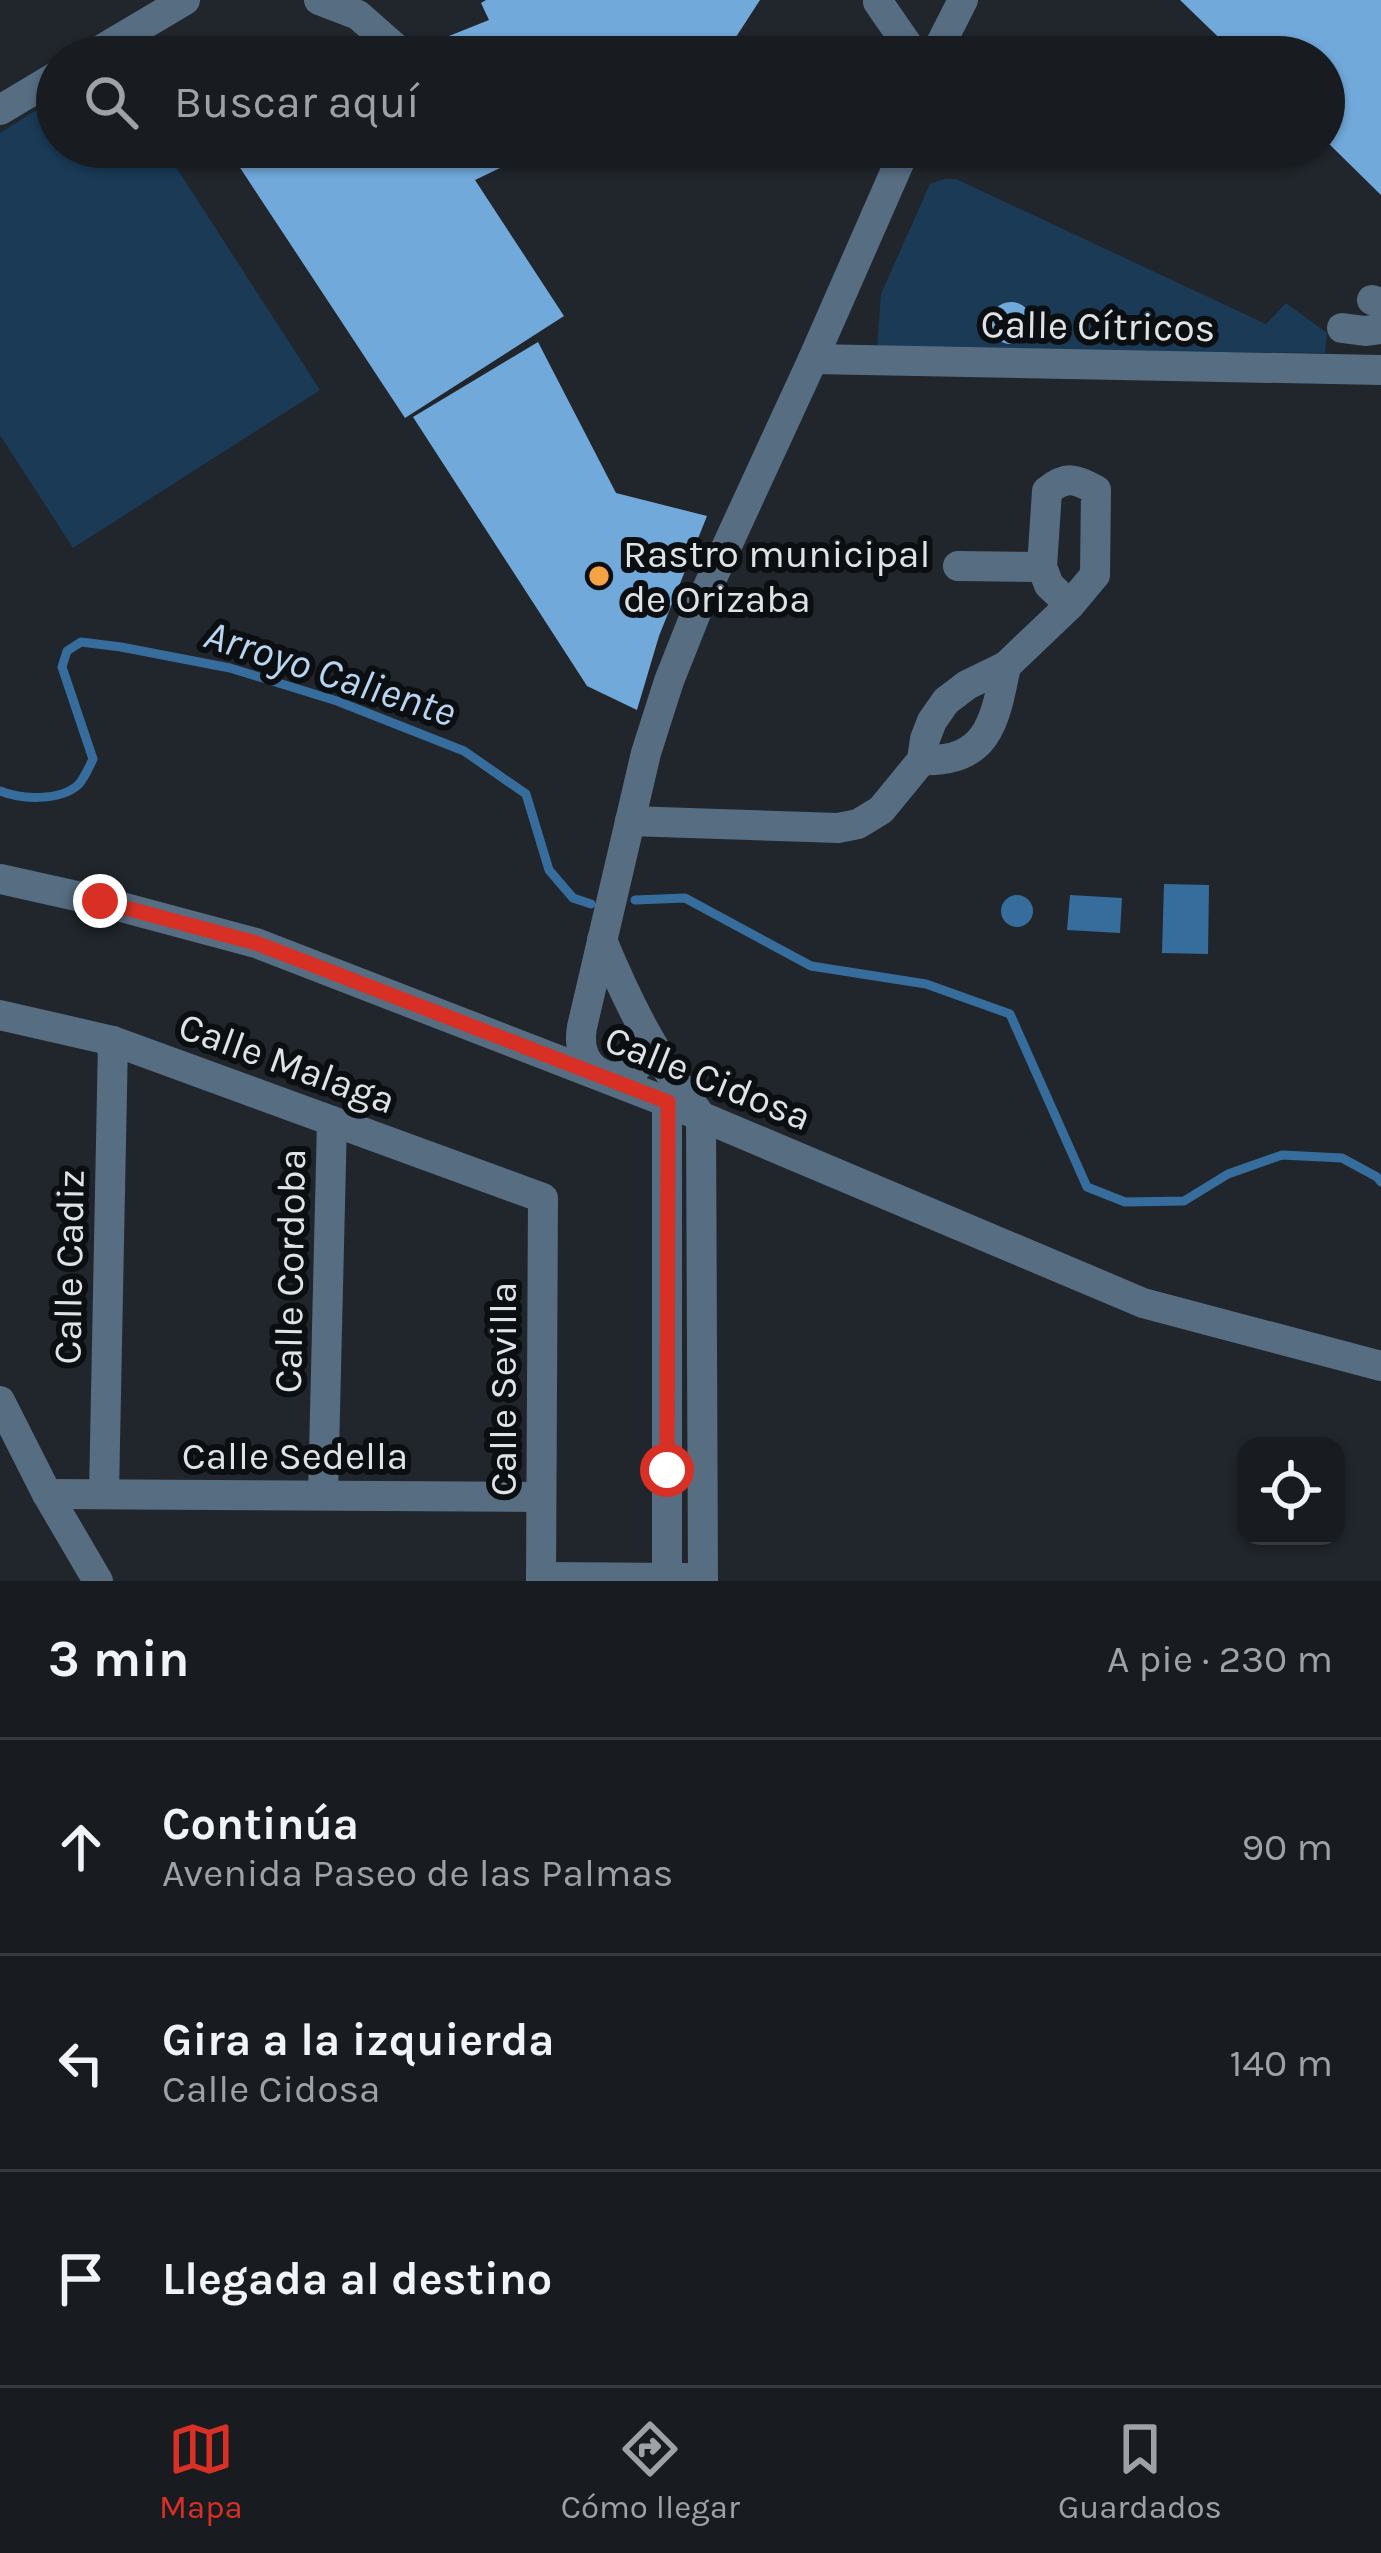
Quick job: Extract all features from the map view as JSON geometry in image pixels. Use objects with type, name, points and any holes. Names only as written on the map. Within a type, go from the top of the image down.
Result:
[{"type":"street","points":[[124,36],[185,0]]},
{"type":"street","points":[[320,0],[358,14],[382,36]]},
{"type":"street","points":[[945,36],[963,0]]},
{"type":"street","points":[[878,1],[892,36]]},
{"type":"street","points":[[878,1],[902,36]]},
{"type":"street","points":[[0,110],[36,89]]},
{"type":"street","points":[[602,940],[641,1027],[645,1056],[624,1075],[604,1076],[592,1068],[582,1053],[582,1028],[602,940],[646,753],[689,630],[897,168]]},
{"type":"street","points":[[1342,328],[1366,331],[1378,310]]},
{"type":"street","name":"Calle Cítricos","points":[[813,359],[1381,370]]},
{"type":"street","points":[[630,821],[838,828],[858,824],[880,810],[922,760],[932,721],[946,701],[1006,666],[1070,605],[1095,574],[1096,490],[1072,480],[1060,481],[1047,491],[1042,567],[1048,586],[1070,605]]},
{"type":"street","points":[[1044,522],[1096,522]]},
{"type":"street","points":[[958,566],[1042,567]]},
{"type":"street","points":[[922,760],[958,755],[989,732],[1006,666]]},
{"type":"street","name":"Calle Cidosa","points":[[0,879],[256,943],[668,1102],[1143,1304],[1381,1366]]},
{"type":"street","points":[[541,1579],[703,1580],[701,1116],[629,1012],[608,1007],[582,1028]]},
{"type":"street","name":"Calle Malaga","points":[[0,1015],[112,1041],[543,1198]]},
{"type":"street","name":"Calle Cadiz","points":[[104,1494],[112,1041]]},
{"type":"street","points":[[668,1102],[668,1580]]},
{"type":"street","name":"Calle Cordoba","points":[[323,1496],[332,1121]]},
{"type":"street","name":"Calle Sevilla","points":[[541,1579],[543,1198]]},
{"type":"street","points":[[0,1401],[98,1581]]},
{"type":"street","name":"Calle Sedella","points":[[47,1494],[542,1497]]},
{"type":"shaded area","points":[[36,110],[36,168],[177,168],[320,390],[73,548],[0,435],[0,133]]},
{"type":"shaded area","points":[[956,179],[1266,324],[1286,303],[1327,333],[1325,353],[877,349],[881,294],[930,184]]},
{"type":"shaded area","points":[[1164,884],[1209,885],[1208,954],[1162,953]]},
{"type":"shaded area","points":[[1017,895],[1028,900],[1033,911],[1028,922],[1017,927],[1006,922],[1001,911],[1006,900]]},
{"type":"shaded area","points":[[1070,895],[1122,898],[1120,933],[1067,930]]},
{"type":"building","points":[[760,0],[737,36],[449,36],[489,20],[481,3]]},
{"type":"building","points":[[1180,0],[1381,0],[1381,195],[1345,160],[1345,36],[1217,36]]},
{"type":"building","points":[[240,168],[500,168],[475,180],[564,316],[405,418]]},
{"type":"building","points":[[1011,302],[1026,308],[1032,323],[1026,338],[1011,344],[996,338],[990,323],[996,308]]},
{"type":"building","name":"Rastro municipal de Orizaba","points":[[538,342],[616,493],[707,516],[659,636],[637,710],[587,686],[413,417]]},
{"type":"waterway","name":"Arroyo Caliente","points":[[0,791],[51,796],[80,782],[93,759],[62,667],[67,651],[81,642],[121,647],[230,668],[337,701],[464,751],[526,794],[549,870],[573,898],[591,904]]},
{"type":"waterway","name":"Arroyo Caliente","points":[[635,900],[685,898],[811,966],[926,984],[1010,1014],[1087,1187],[1125,1202],[1184,1201],[1228,1174],[1282,1155],[1342,1158],[1381,1182]]},
{"type":"place","name":"Rastro municipal de Orizaba","points":[[599,576]]},
{"type":"route","points":[[100,901],[256,943],[668,1102],[667,1470]]}]
